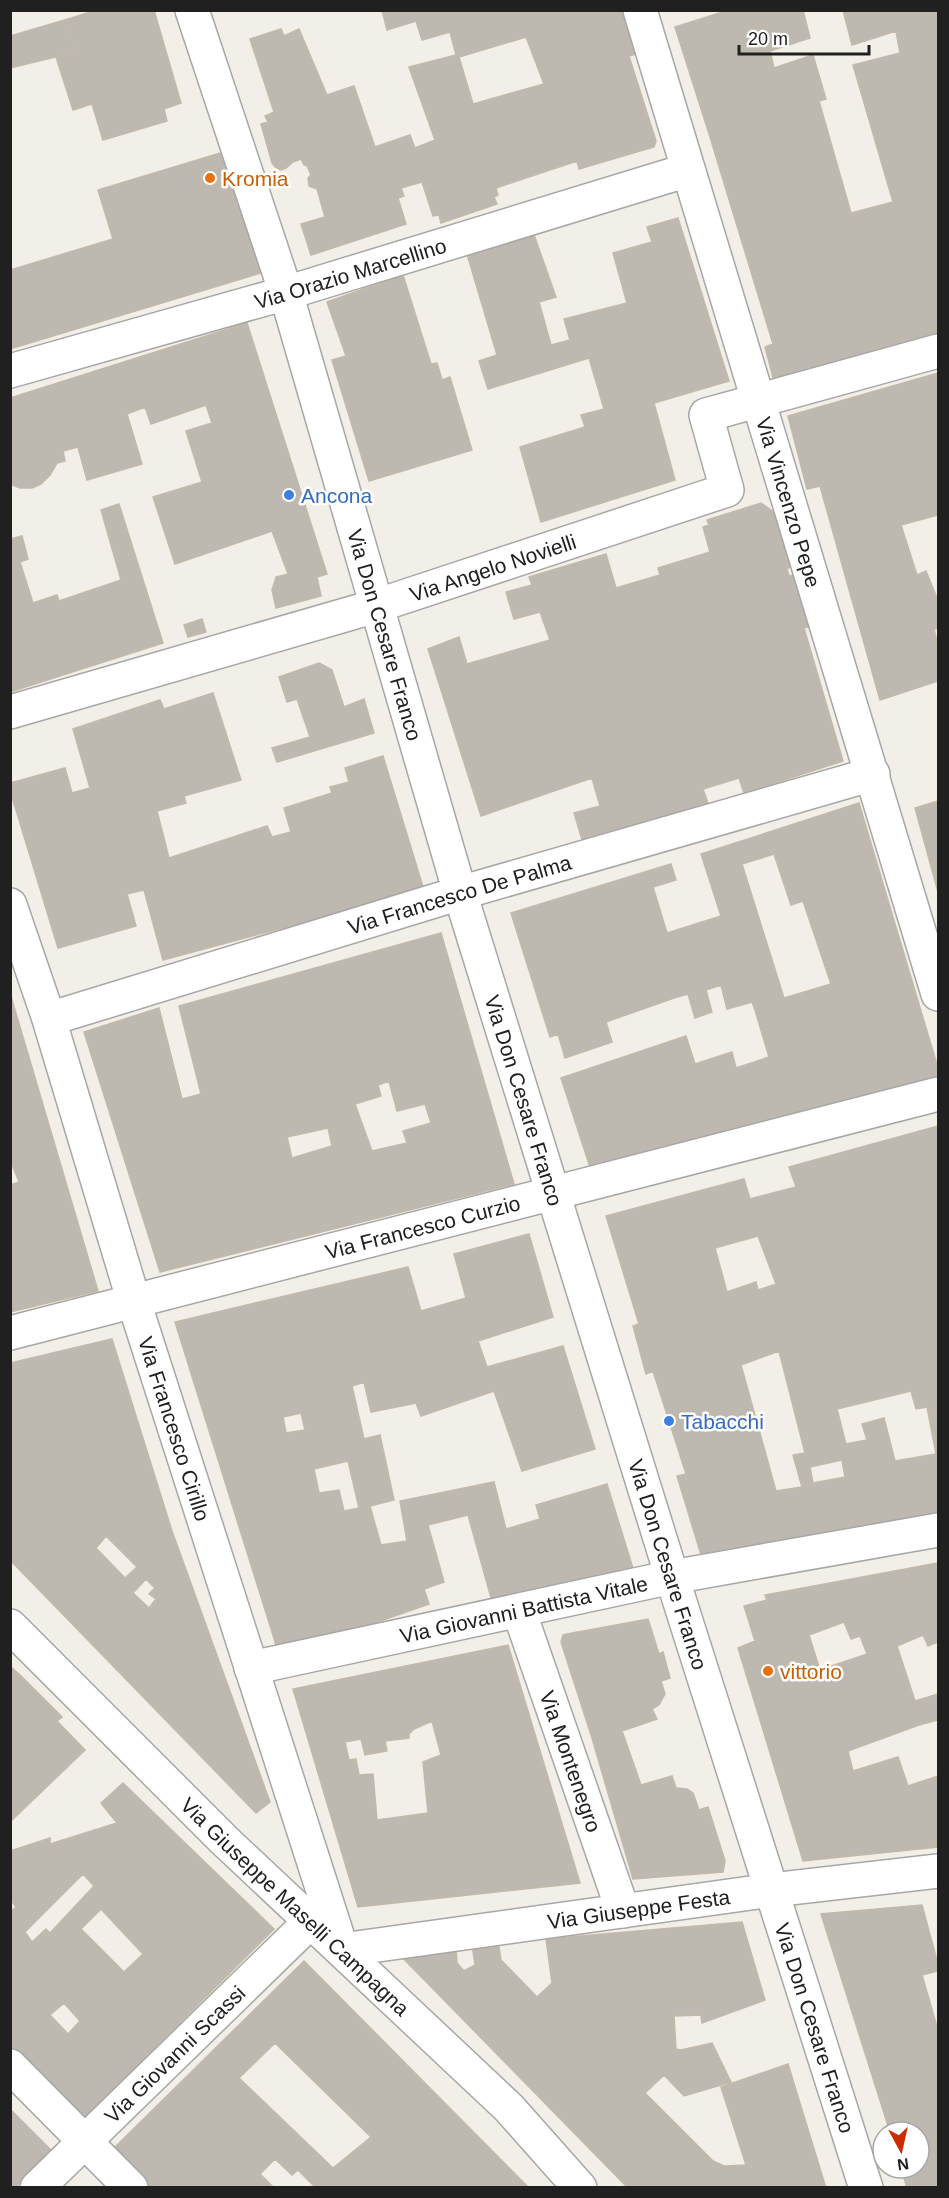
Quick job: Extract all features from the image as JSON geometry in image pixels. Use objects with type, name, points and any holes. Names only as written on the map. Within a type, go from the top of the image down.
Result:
[{"type":"street","name":"Via Don Cesare Franco","points":[[192,10],[286,293],[460,893],[672,1577],[866,2187]]},
{"type":"street","name":"Via Vincenzo Pepe","points":[[640,10],[939,994]]},
{"type":"street","name":"Via Orazio Marcellino","points":[[10,371],[286,293],[688,170]]},
{"type":"street","points":[[758,402],[939,351]]},
{"type":"street","name":"Via Angelo Novielli","points":[[10,712],[376,606],[727,490],[706,415],[758,402]]},
{"type":"street","name":"Via Francesco De Palma","points":[[49,1019],[460,893],[873,774]]},
{"type":"street","name":"Via Francesco Cirillo","points":[[10,905],[49,1019],[134,1302],[342,1950]]},
{"type":"street","name":"Via Francesco Curzio","points":[[10,1333],[939,1094]]},
{"type":"street","name":"Via Giovanni Battista Vitale","points":[[251,1668],[672,1577],[939,1530]]},
{"type":"street","name":"Via Montenegro","points":[[519,1611],[623,1911]]},
{"type":"street","name":"Via Giuseppe Maselli Campagna","points":[[10,1626],[216,1832],[509,2108],[580,2187]]},
{"type":"street","name":"Via Giuseppe Festa","points":[[342,1950],[772,1890],[939,1871]]},
{"type":"street","name":"Via Giovanni Scassi","points":[[37,2187],[86,2142],[311,1921]]},
{"type":"street","points":[[10,2066],[131,2187]]},
{"type":"building","points":[[97,10],[154,10],[181,103],[164,109],[167,121],[103,140],[92,104],[73,110],[56,57],[76,52],[68,19]]},
{"type":"building","points":[[382,10],[622,10],[636,54],[629,56],[656,141],[654,147],[579,169],[577,161],[496,188],[498,195],[494,197],[497,204],[441,223],[439,215],[433,216],[422,182],[401,188],[404,196],[398,198],[406,224],[311,255],[301,224],[325,217],[317,189],[309,186],[308,178],[311,175],[301,159],[281,170],[272,163],[261,124],[268,122],[265,116],[274,112],[250,39],[281,29],[284,36],[299,29],[327,95],[354,86],[375,147],[410,135],[415,148],[435,140],[409,67],[456,55],[450,32],[422,40],[416,21],[387,30]],"holes":[[[526,37],[544,84],[473,104],[459,57]]]},
{"type":"building","points":[[729,10],[803,10],[810,38],[770,51],[774,68],[813,55],[826,99],[819,101],[851,213],[893,202],[853,65],[900,53],[896,31],[852,45],[843,10],[938,10],[938,338],[774,381],[765,347],[773,344],[675,27]]},
{"type":"building","points":[[68,19],[76,52],[10,68],[10,36]]},
{"type":"building","points":[[227,151],[264,272],[10,349],[10,270],[113,239],[98,190]]},
{"type":"building","points":[[678,218],[729,381],[654,403],[675,480],[541,522],[520,447],[585,427],[581,415],[604,409],[589,358],[488,389],[479,361],[497,355],[467,254],[533,232],[556,297],[539,302],[551,345],[570,340],[564,319],[627,303],[613,253],[652,242],[647,227]]},
{"type":"building","points":[[403,275],[431,364],[437,363],[442,380],[450,377],[472,450],[369,481],[332,360],[346,356],[327,302]]},
{"type":"building","points":[[247,323],[327,574],[317,577],[321,596],[276,608],[272,590],[276,577],[288,574],[272,531],[175,564],[153,497],[202,482],[186,431],[212,423],[206,405],[151,424],[145,407],[127,414],[142,464],[87,480],[78,447],[63,451],[65,461],[57,463],[41,484],[32,488],[20,488],[10,484],[10,398]]},
{"type":"building","points":[[938,373],[938,515],[901,525],[917,575],[926,571],[938,598],[938,628],[934,629],[938,646],[938,681],[880,700],[820,486],[807,489],[788,416]]},
{"type":"building","points":[[761,503],[775,513],[790,567],[787,569],[789,576],[794,575],[808,627],[804,628],[843,761],[744,793],[739,778],[703,789],[708,803],[583,843],[574,813],[600,806],[592,778],[481,816],[428,649],[459,637],[467,664],[550,640],[540,612],[514,619],[506,592],[532,585],[529,577],[606,554],[616,588],[660,575],[658,568],[710,552],[703,527],[709,525],[707,520]]},
{"type":"building","points":[[119,504],[163,643],[10,692],[10,539],[22,536],[28,559],[20,562],[33,603],[57,595],[59,601],[121,580],[101,510]]},
{"type":"building","points":[[202,619],[206,632],[188,637],[184,625]]},
{"type":"building","points":[[319,663],[332,670],[344,707],[364,699],[374,733],[277,762],[272,748],[310,737],[297,699],[287,702],[279,677]]},
{"type":"building","points":[[213,693],[241,780],[184,796],[186,803],[157,811],[169,858],[267,826],[272,837],[291,832],[284,808],[332,793],[330,787],[349,782],[345,768],[383,756],[424,890],[163,960],[144,890],[127,894],[136,926],[58,948],[10,792],[10,783],[65,768],[72,793],[90,788],[73,729],[160,700],[164,709]]},
{"type":"building","points":[[938,801],[938,892],[915,808]]},
{"type":"building","points":[[859,803],[938,1068],[938,1076],[590,1167],[561,1078],[686,1036],[695,1064],[732,1052],[736,1068],[769,1057],[755,1010],[752,1002],[727,1009],[721,985],[706,990],[712,1012],[695,1018],[688,994],[674,998],[606,1022],[612,1042],[565,1058],[558,1034],[550,1037],[511,913],[671,864],[676,880],[653,887],[667,933],[721,916],[701,854]],"holes":[[[774,854],[791,905],[803,901],[831,984],[784,998],[742,864]]]},
{"type":"building","points":[[441,933],[514,1184],[160,1272],[84,1032],[159,1008],[182,1099],[201,1094],[179,1006]],"holes":[[[389,1081],[397,1111],[425,1104],[431,1123],[403,1131],[407,1143],[372,1151],[355,1104],[381,1096],[378,1085]],[[328,1128],[332,1146],[292,1158],[287,1137]]]},
{"type":"building","points":[[10,993],[98,1291],[10,1312],[10,1185],[19,1182],[10,1159]]},
{"type":"building","points":[[938,1126],[938,1526],[705,1568],[677,1476],[686,1474],[653,1371],[646,1374],[633,1326],[639,1324],[606,1216],[744,1179],[750,1199],[796,1187],[789,1167]],"holes":[[[758,1236],[776,1284],[758,1290],[756,1282],[727,1292],[715,1248]],[[779,1351],[805,1453],[793,1455],[802,1487],[776,1491],[741,1365]],[[911,1391],[916,1409],[927,1407],[936,1454],[895,1461],[884,1418],[862,1424],[867,1440],[846,1444],[837,1409]],[[842,1460],[845,1477],[813,1483],[810,1467]]]},
{"type":"building","points":[[529,1234],[553,1317],[478,1341],[487,1367],[563,1346],[595,1449],[522,1471],[494,1391],[421,1416],[416,1403],[371,1412],[364,1382],[352,1386],[364,1439],[380,1435],[394,1500],[370,1506],[381,1545],[407,1541],[400,1501],[494,1482],[506,1529],[540,1519],[536,1505],[607,1484],[635,1575],[493,1605],[468,1515],[428,1525],[444,1582],[424,1589],[429,1604],[366,1626],[276,1645],[175,1322],[408,1267],[421,1311],[466,1298],[454,1254]],"holes":[[[301,1413],[305,1430],[286,1433],[283,1417]],[[348,1461],[359,1508],[344,1511],[339,1490],[319,1493],[314,1469]]]},
{"type":"building","points":[[112,1339],[172,1531],[270,1802],[256,1813],[10,1560],[10,1363]],"holes":[[[106,1536],[137,1567],[125,1578],[96,1548]],[[146,1579],[155,1588],[149,1594],[156,1599],[149,1608],[133,1593]]]},
{"type":"building","points":[[938,1563],[938,1642],[928,1646],[923,1635],[897,1646],[915,1701],[938,1694],[938,1720],[848,1751],[853,1771],[898,1757],[908,1786],[938,1776],[938,1847],[803,1861],[738,1648],[755,1641],[744,1606],[767,1600],[765,1595]],"holes":[[[844,1622],[851,1639],[860,1636],[867,1654],[820,1670],[809,1635]]]},
{"type":"building","points":[[648,1619],[659,1654],[663,1652],[670,1678],[661,1681],[665,1694],[659,1705],[652,1709],[657,1719],[622,1731],[641,1785],[672,1776],[676,1788],[687,1789],[693,1793],[699,1810],[708,1807],[725,1861],[723,1872],[633,1879],[561,1642],[563,1635]]},
{"type":"building","points":[[508,1645],[580,1883],[358,1907],[293,1689]],"holes":[[[432,1721],[441,1755],[423,1762],[428,1813],[377,1820],[373,1774],[359,1775],[356,1759],[349,1760],[345,1742],[361,1739],[365,1755],[387,1751],[385,1741],[409,1738],[409,1734],[414,1729]]]},
{"type":"building","points":[[10,1666],[21,1676],[10,1686]]},
{"type":"building","points":[[21,1676],[62,1717],[57,1721],[85,1750],[10,1822],[10,1686]]},
{"type":"building","points":[[123,1783],[274,1929],[80,2122],[10,2052],[10,1912],[16,1907],[10,1899],[10,1851],[50,1838],[50,1844],[117,1823],[101,1803]],"holes":[[[83,1874],[94,1886],[50,1933],[46,1929],[32,1942],[25,1932]],[[101,1909],[143,1954],[124,1972],[81,1929]],[[64,2003],[80,2021],[68,2034],[50,2015]]]},
{"type":"building","points":[[922,1905],[938,1964],[938,1971],[922,1975],[938,2030],[938,2188],[907,2188],[905,2180],[931,2180],[931,2120],[886,2120],[821,1914]]},
{"type":"building","points":[[742,1922],[765,2000],[702,2023],[701,2015],[674,2016],[676,2049],[681,2050],[712,2043],[731,2082],[684,2096],[664,2075],[645,2093],[713,2161],[724,2166],[746,2165],[721,2087],[788,2064],[826,2188],[628,2188],[398,1953],[456,1948],[457,1963],[464,1971],[475,1965],[472,1944],[498,1941],[501,1960],[537,1997],[552,1983],[546,1939]]},
{"type":"building","points":[[304,1961],[529,2188],[316,2188],[298,2170],[292,2175],[275,2159],[260,2174],[274,2188],[148,2188],[111,2151]],"holes":[[[275,2043],[371,2137],[333,2168],[239,2078]]]},
{"type":"building","points":[[10,2109],[52,2151],[15,2188],[10,2188]]},
{"type":"place","name":"Kromia","points":[[210,178]]},
{"type":"place","name":"Ancona","points":[[289,495]]},
{"type":"place","name":"Tabacchi","points":[[669,1421]]},
{"type":"place","name":"vittorio","points":[[768,1671]]}]
